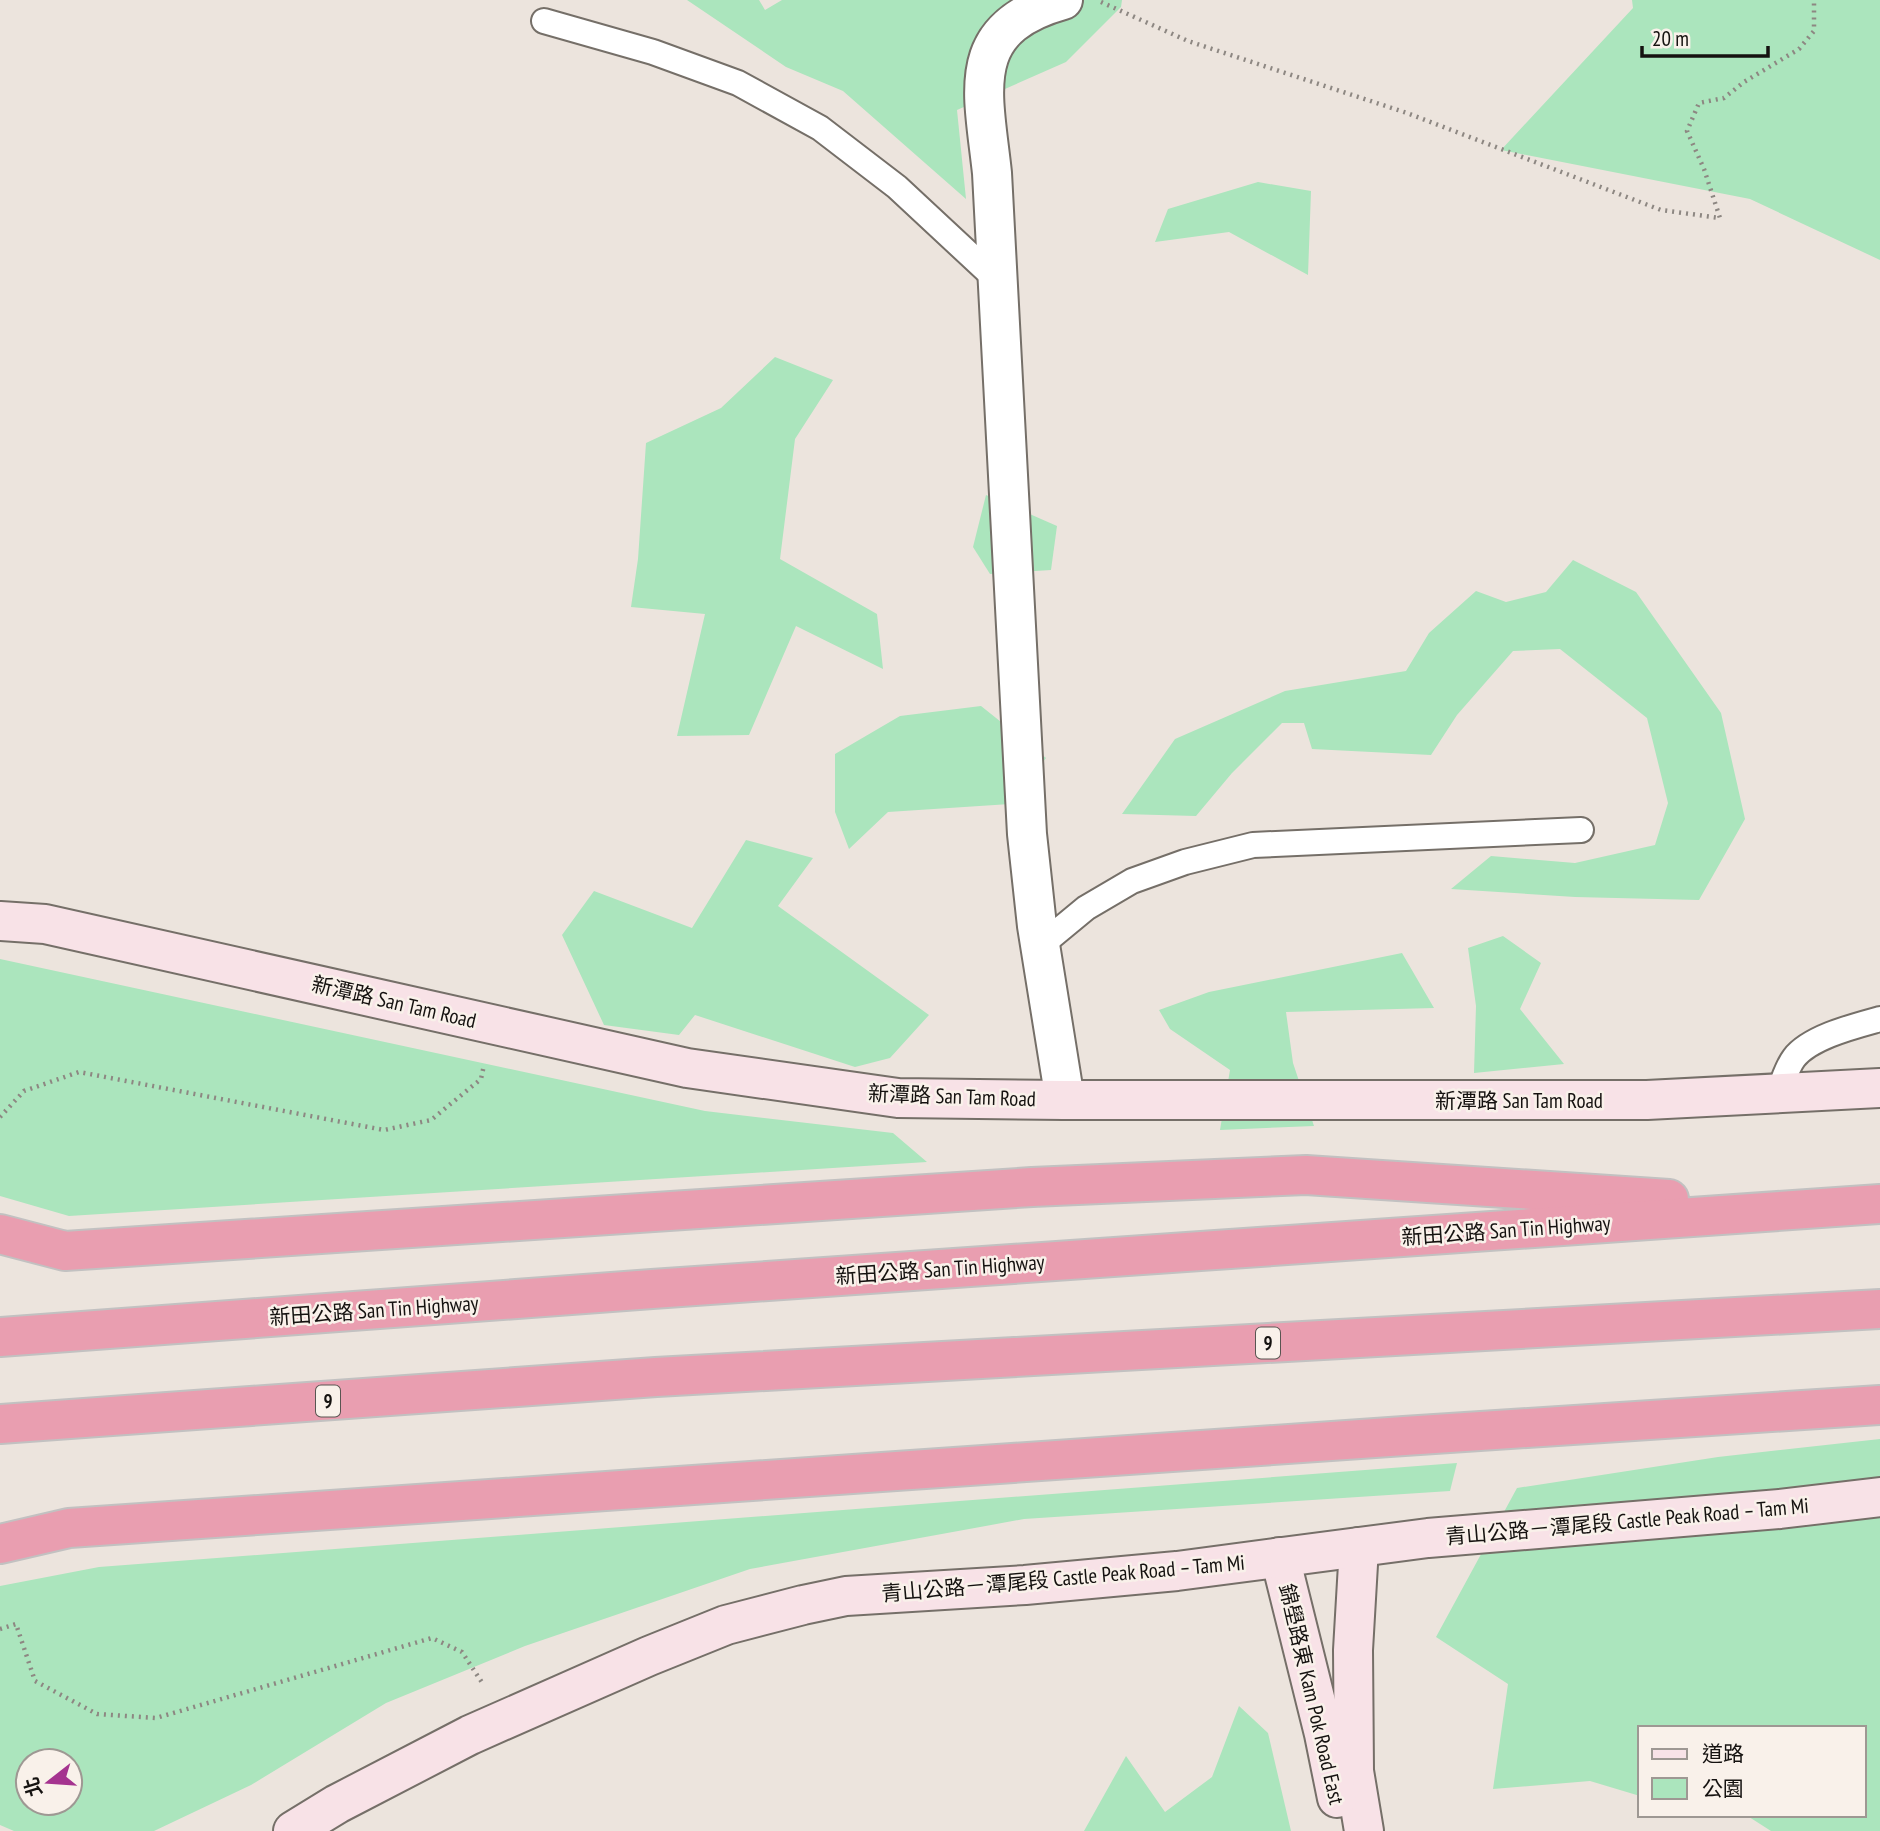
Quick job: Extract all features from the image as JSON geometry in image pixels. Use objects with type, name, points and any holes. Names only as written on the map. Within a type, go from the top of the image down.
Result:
[{"type":"highway","points":[[0,1234],[65,1251],[1032,1187],[1306,1175],[1821,1208]]},
{"type":"highway","name":"新田公路 San Tin Highway","points":[[0,1337],[1880,1204]]},
{"type":"highway","name":"9","points":[[0,1424],[656,1377],[1880,1309]]},
{"type":"highway","points":[[0,1544],[69,1528],[1880,1405]]},
{"type":"street","points":[[1063,0],[1036,8],[1010,24],[990,49],[984,73],[998,281],[1027,834],[1040,946],[1065,1100]]},
{"type":"street","name":"新潭路 San Tam Road","points":[[0,921],[45,924],[687,1068],[898,1098],[1647,1100],[1880,1088]]},
{"type":"street","name":"青山公路－潭尾段 Castle Peak Road – Tam Mi","points":[[293,1831],[337,1804],[470,1735],[649,1656],[726,1625],[846,1596],[1025,1585],[1177,1571],[1428,1538],[1780,1509],[1880,1497]]},
{"type":"street","name":"錦壆路東 Kam Pok Road East","points":[[1359,1546],[1353,1650],[1354,1771],[1364,1831]]},
{"type":"street","name":"錦壆路東 Kam Pok Road East","points":[[1280,1557],[1345,1831]]},
{"type":"lane","points":[[544,21],[653,52],[738,83],[820,128],[897,187],[998,281]]},
{"type":"lane","points":[[1040,946],[1086,908],[1132,881],[1185,862],[1253,845],[1581,830]]},
{"type":"lane","points":[[1778,1093],[1795,1057],[1817,1041],[1853,1026],[1880,1019]]},
{"type":"path","points":[[1097,0],[1188,41],[1407,113],[1661,210],[1720,218],[1704,169],[1687,131],[1699,103],[1724,98],[1744,82],[1799,48],[1814,31],[1814,0]]},
{"type":"path","points":[[0,1117],[24,1091],[79,1072],[384,1130],[431,1120],[481,1079],[494,1025]]},
{"type":"path","points":[[0,1629],[16,1624],[35,1681],[97,1714],[156,1718],[432,1638],[462,1651],[483,1684],[495,1679]]},
{"type":"green space","points":[[687,0],[759,0],[765,10],[782,0],[1122,0],[1121,7],[1066,62],[957,110],[966,199],[843,91],[786,67]]},
{"type":"green space","points":[[1632,0],[1880,0],[1880,260],[1750,199],[1501,150],[1633,8]]},
{"type":"green space","points":[[1258,182],[1311,191],[1308,275],[1229,232],[1155,242],[1168,209]]},
{"type":"green space","points":[[775,357],[833,380],[795,439],[780,559],[877,614],[883,669],[796,626],[749,735],[677,736],[705,614],[631,607],[638,559],[646,443],[721,408]]},
{"type":"green space","points":[[986,495],[1057,526],[1051,570],[990,574],[973,547]]},
{"type":"green space","points":[[1573,560],[1636,592],[1721,713],[1745,819],[1699,900],[1575,897],[1451,889],[1491,856],[1575,863],[1655,845],[1668,803],[1647,718],[1560,649],[1513,651],[1457,715],[1431,755],[1312,749],[1304,723],[1282,723],[1232,773],[1196,816],[1122,814],[1175,739],[1285,691],[1406,671],[1429,633],[1476,591],[1506,602],[1546,592]]},
{"type":"green space","points":[[981,706],[1046,758],[1010,804],[888,812],[849,849],[835,812],[835,754],[900,716]]},
{"type":"green space","points":[[746,840],[813,858],[778,906],[929,1015],[890,1058],[855,1067],[695,1015],[679,1035],[604,1025],[562,935],[594,891],[692,928]]},
{"type":"green space","points":[[1503,936],[1541,963],[1520,1009],[1564,1064],[1474,1073],[1476,1006],[1468,948]]},
{"type":"green space","points":[[1402,953],[1434,1008],[1286,1012],[1293,1063],[1314,1126],[1220,1130],[1230,1070],[1170,1029],[1159,1010],[1209,992]]},
{"type":"green space","points":[[0,959],[705,1111],[893,1133],[927,1162],[69,1216],[0,1196]]},
{"type":"green space","points":[[1880,1439],[1880,1831],[1771,1831],[1749,1817],[1866,1817],[1866,1726],[1638,1726],[1638,1795],[1590,1781],[1493,1789],[1508,1684],[1436,1637],[1517,1488],[1718,1457]]},
{"type":"green space","points":[[1457,1463],[1450,1491],[1024,1519],[750,1569],[525,1646],[386,1703],[251,1785],[154,1831],[14,1831],[0,1825],[0,1586],[99,1567]]},
{"type":"green space","points":[[1239,1706],[1268,1733],[1291,1831],[1084,1831],[1126,1756],[1165,1812],[1212,1777]]}]
